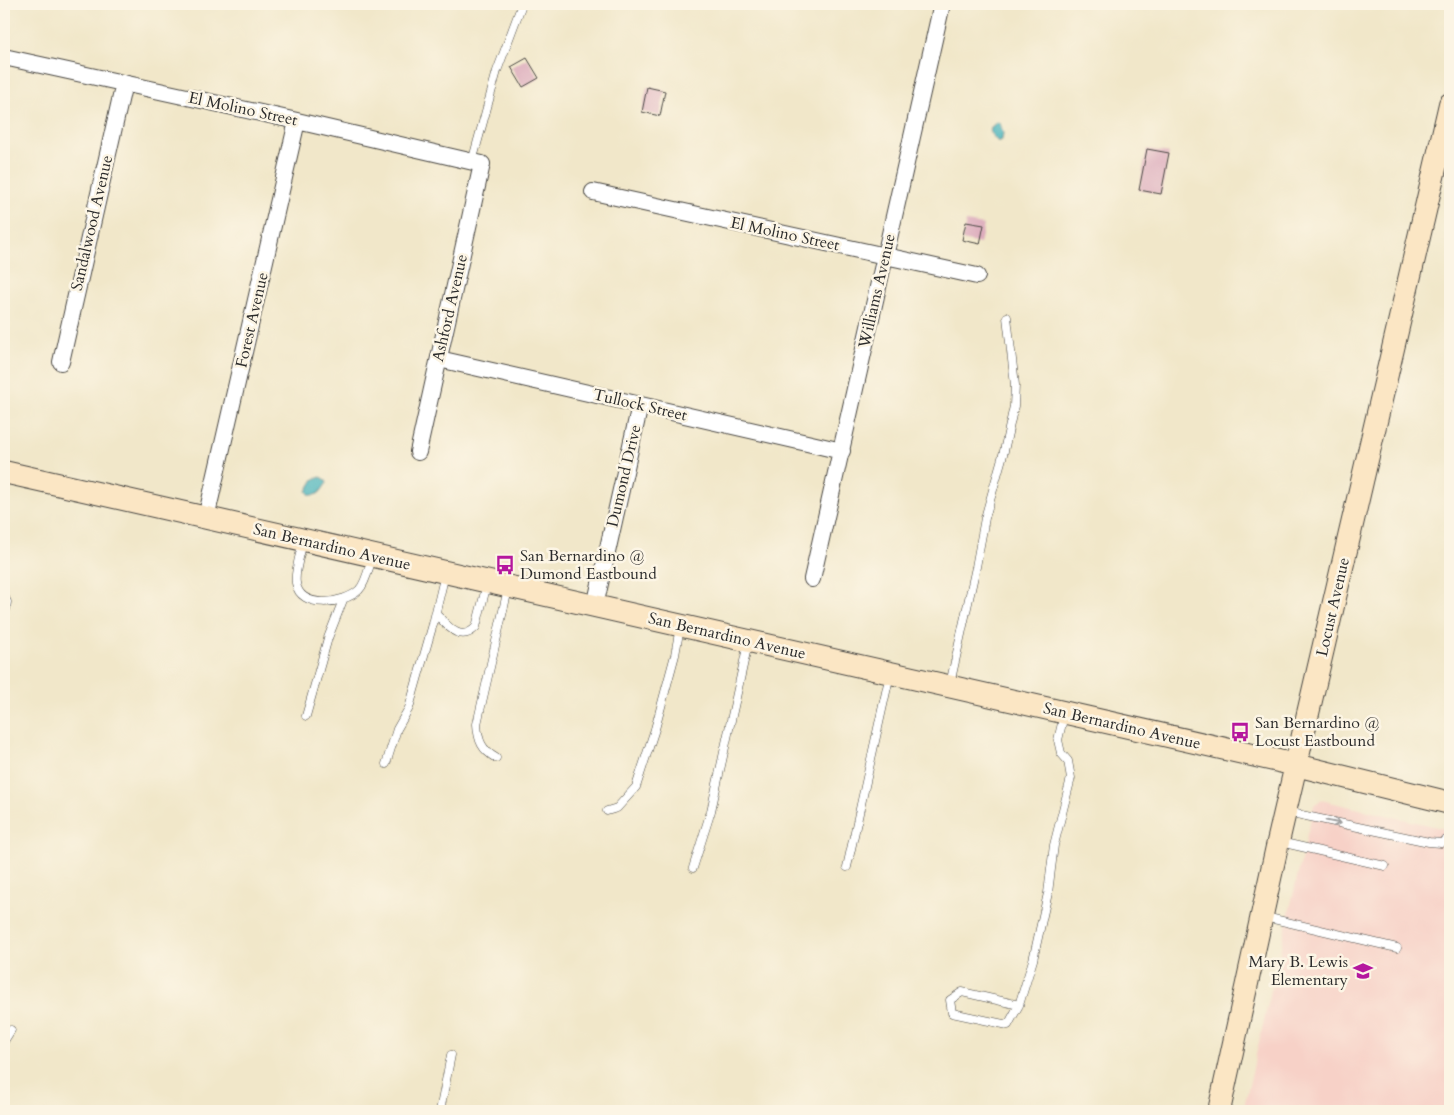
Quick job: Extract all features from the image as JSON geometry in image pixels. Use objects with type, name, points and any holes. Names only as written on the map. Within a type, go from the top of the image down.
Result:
[{"type":"main road","name":"Locust Avenue","points":[[1219,1111],[1278,842],[1450,104]]},
{"type":"main road","name":"San Bernardino Avenue","points":[[4,472],[1296,765],[1450,803]]},
{"type":"street","name":"Williams Avenue","points":[[812,579],[942,4]]},
{"type":"street","name":"El Molino Street","points":[[4,57],[297,121],[477,163]]},
{"type":"street","name":"Sandalwood Avenue","points":[[60,362],[124,83]]},
{"type":"street","name":"Forest Avenue","points":[[206,518],[297,121]]},
{"type":"street","name":"Ashford Avenue","points":[[418,452],[439,359],[477,163]]},
{"type":"street","name":"El Molino Street","points":[[593,192],[977,276]]},
{"type":"street","name":"Tullock Street","points":[[439,359],[842,451]]},
{"type":"street","name":"Dumond Drive","points":[[595,606],[640,405]]},
{"type":"lane","points":[[477,163],[497,71],[522,4]]},
{"type":"lane","points":[[950,687],[985,518],[1004,451],[1014,406],[1015,385],[1007,317]]},
{"type":"lane","points":[[304,540],[296,578],[298,591],[304,596],[324,603],[349,598],[361,588],[373,556]]},
{"type":"lane","points":[[386,764],[397,729],[409,708],[436,614],[445,572]]},
{"type":"lane","points":[[436,614],[454,631],[463,634],[471,632],[476,627],[498,584]]},
{"type":"lane","points":[[496,758],[487,753],[480,744],[477,724],[498,584]]},
{"type":"lane","points":[[4,596],[7,602],[4,621]]},
{"type":"lane","points":[[306,716],[328,638],[342,600]]},
{"type":"lane","points":[[607,811],[617,808],[636,787],[655,729],[681,625]]},
{"type":"lane","points":[[693,868],[711,811],[748,641]]},
{"type":"lane","points":[[847,867],[890,673]]},
{"type":"lane","points":[[1019,1005],[962,992],[950,1000],[952,1013],[1008,1025],[1019,1005],[1034,960],[1048,892],[1054,845],[1071,778],[1068,761],[1061,753],[1058,740],[1065,713]]},
{"type":"lane","points":[[1285,812],[1429,842],[1440,843],[1450,838]]},
{"type":"lane","points":[[1278,842],[1385,866]]},
{"type":"lane","points":[[1262,917],[1397,948]]},
{"type":"lane","points":[[4,1041],[11,1030]]},
{"type":"lane","points":[[440,1111],[451,1055]]},
{"type":"shaded area","name":"Mary B. Lewis Elementary","points":[[1321,800],[1450,830],[1450,1111],[1243,1111],[1314,805]]},
{"type":"water","points":[[997,122],[1000,123],[1003,133],[1002,140],[998,142],[990,133],[991,127]]},
{"type":"water","points":[[321,477],[327,483],[319,493],[310,495],[307,491],[314,479]]},
{"type":"building","points":[[527,58],[539,78],[523,87],[511,67]]},
{"type":"building","points":[[647,87],[665,91],[660,116],[642,112]]},
{"type":"building","points":[[1147,149],[1169,153],[1161,194],[1139,190]]},
{"type":"building","points":[[966,222],[984,225],[980,244],[962,240]]},
{"type":"place","name":"San Bernardino @ Dumond Eastbound","points":[[505,565]]},
{"type":"place","name":"San Bernardino @ Locust Eastbound","points":[[1240,732]]},
{"type":"place","name":"Mary B. Lewis Elementary","points":[[1363,971]]}]
